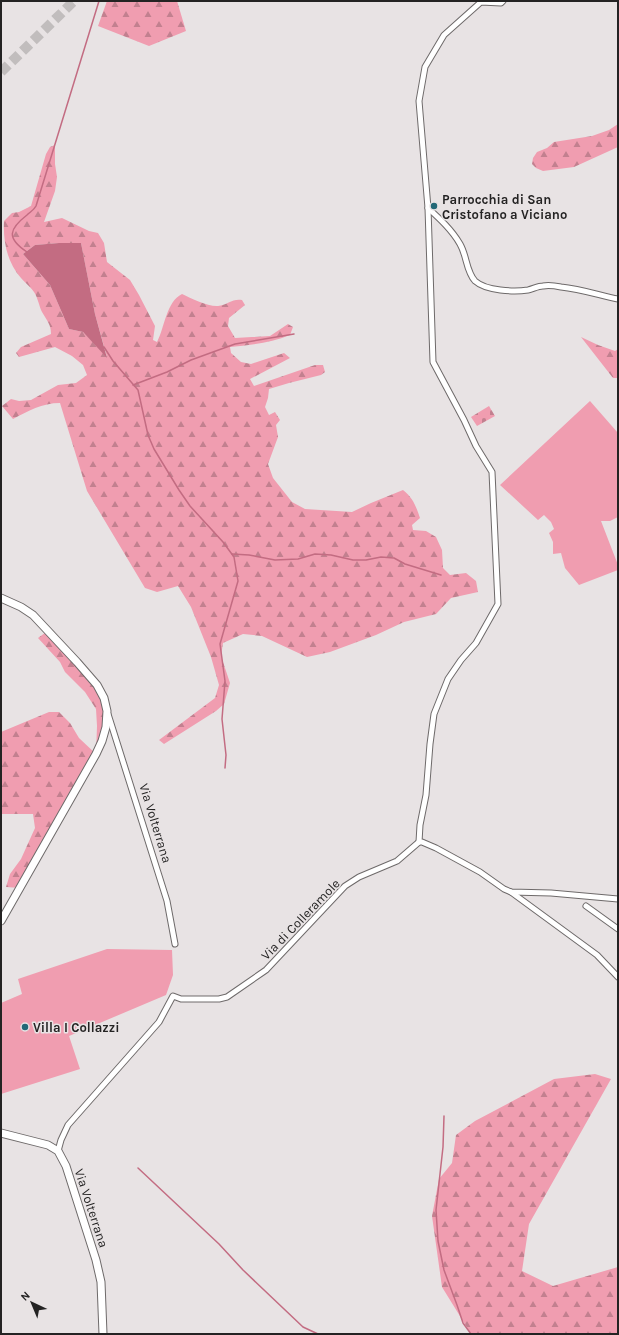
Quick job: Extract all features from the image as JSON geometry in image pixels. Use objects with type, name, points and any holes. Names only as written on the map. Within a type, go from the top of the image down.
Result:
[{"type":"main road","name":"Via Volterrana","points":[[1,598],[21,607],[33,615],[44,626],[97,685],[104,698],[107,711],[106,727],[96,754],[1,921]]},
{"type":"main road","points":[[1,1133],[48,1145],[58,1151]]},
{"type":"main road","name":"Via Volterrana","points":[[58,1151],[66,1166],[102,1282],[103,1334]]},
{"type":"street","points":[[503,1],[501,3],[481,2],[444,35],[426,67],[419,101],[428,208],[432,362],[464,420],[476,446],[492,472],[498,604],[476,643],[461,660],[448,679],[434,714],[426,795],[418,842],[422,842],[436,848],[480,872],[504,889],[511,892],[597,955],[618,977]]},
{"type":"street","points":[[428,208],[443,222],[460,244],[470,274],[476,282],[484,286],[498,290],[511,291],[528,290],[544,285],[618,299]]},
{"type":"street","name":"Via Volterrana","points":[[107,711],[167,900],[175,944]]},
{"type":"street","name":"Via di Colleramole","points":[[58,1151],[68,1125],[159,1022],[173,996],[181,999],[219,999],[227,997],[266,970],[345,886],[359,877],[397,860],[418,842]]},
{"type":"street","points":[[511,892],[552,893],[618,899]]},
{"type":"street","points":[[586,906],[618,929]]},
{"type":"green space","points":[[107,1],[177,1],[186,31],[149,46],[98,26]]},
{"type":"green space","points":[[618,124],[618,147],[574,167],[543,171],[536,168],[532,164],[533,158],[537,152],[547,148],[554,142],[592,136],[609,130]]},
{"type":"green space","points":[[55,145],[57,177],[55,191],[44,222],[62,218],[89,231],[98,233],[104,243],[107,262],[130,280],[155,326],[153,340],[157,342],[166,315],[172,303],[182,294],[214,306],[236,300],[242,300],[245,305],[229,318],[228,326],[235,338],[270,336],[288,324],[293,327],[290,335],[283,338],[230,347],[231,353],[241,362],[251,364],[284,353],[290,358],[250,379],[254,386],[315,365],[323,365],[325,372],[321,375],[269,389],[265,407],[269,415],[275,412],[280,420],[276,425],[278,437],[268,464],[273,478],[292,502],[305,509],[352,512],[403,490],[414,502],[420,518],[412,525],[413,530],[426,531],[436,537],[442,550],[443,568],[450,575],[466,573],[476,581],[478,592],[451,598],[436,614],[404,622],[376,635],[330,652],[307,657],[262,636],[243,634],[223,643],[221,656],[230,683],[224,704],[216,711],[164,744],[159,740],[215,698],[219,685],[211,657],[191,607],[178,586],[157,592],[145,588],[87,491],[60,403],[41,406],[13,419],[2,406],[11,399],[19,401],[31,400],[58,385],[76,383],[87,375],[83,365],[72,356],[55,347],[19,357],[16,353],[21,347],[51,334],[51,331],[35,294],[16,272],[9,258],[4,237],[4,221],[12,213],[19,212],[31,206],[46,154],[50,147]],"holes":[[[81,243],[95,314],[107,357],[83,332],[69,329],[50,285],[23,254],[35,245]]]},
{"type":"green space","points":[[581,337],[615,351],[618,349],[618,378],[613,378]]},
{"type":"green space","points":[[590,401],[618,433],[618,517],[610,521],[601,521],[618,565],[618,570],[579,585],[565,568],[561,553],[553,554],[553,542],[549,533],[554,529],[551,522],[544,515],[538,520],[500,485]]},
{"type":"green space","points":[[489,406],[495,416],[477,426],[471,417]]},
{"type":"green space","points":[[49,630],[93,680],[105,703],[107,713],[106,724],[96,754],[96,709],[85,692],[65,672],[60,662],[38,638]]},
{"type":"green space","points":[[49,712],[59,712],[70,723],[79,738],[96,754],[20,888],[6,887],[10,874],[21,859],[35,828],[33,814],[1,814],[1,732]]},
{"type":"green space","points":[[107,949],[172,950],[173,975],[166,995],[69,1036],[80,1069],[1,1094],[1,1003],[22,994],[18,979]]},
{"type":"green space","points":[[595,1074],[611,1079],[529,1224],[522,1271],[553,1286],[618,1267],[618,1334],[471,1334],[442,1287],[432,1216],[439,1179],[452,1163],[456,1135],[475,1121],[554,1079]]},
{"type":"shaded area","points":[[81,243],[95,314],[107,358],[83,332],[69,329],[50,285],[23,254],[35,245]]},
{"type":"waterway","points":[[27,252],[20,247],[13,238],[12,234],[16,225],[36,206],[99,1]]},
{"type":"waterway","points":[[133,385],[167,372],[191,360],[235,344],[294,334]]},
{"type":"waterway","points":[[104,347],[113,361],[138,390],[148,435],[154,449],[179,490],[190,506],[223,542],[234,557],[238,581],[220,644],[225,681],[222,719],[226,755],[225,768]]},
{"type":"waterway","points":[[232,554],[249,555],[275,560],[298,559],[315,554],[331,555],[353,560],[366,560],[381,557],[394,558],[405,564],[441,575]]},
{"type":"waterway","points":[[444,1116],[443,1147],[436,1210],[438,1241],[444,1270],[463,1323],[471,1334]]},
{"type":"waterway","points":[[138,1168],[219,1244],[243,1270],[303,1327],[318,1334]]},
{"type":"tunnel","points":[[1,72],[74,1]]},
{"type":"place","name":"Parrocchia di San Cristofano a Viciano","points":[[434,206]]},
{"type":"place","name":"Villa I Collazzi","points":[[25,1027]]}]
